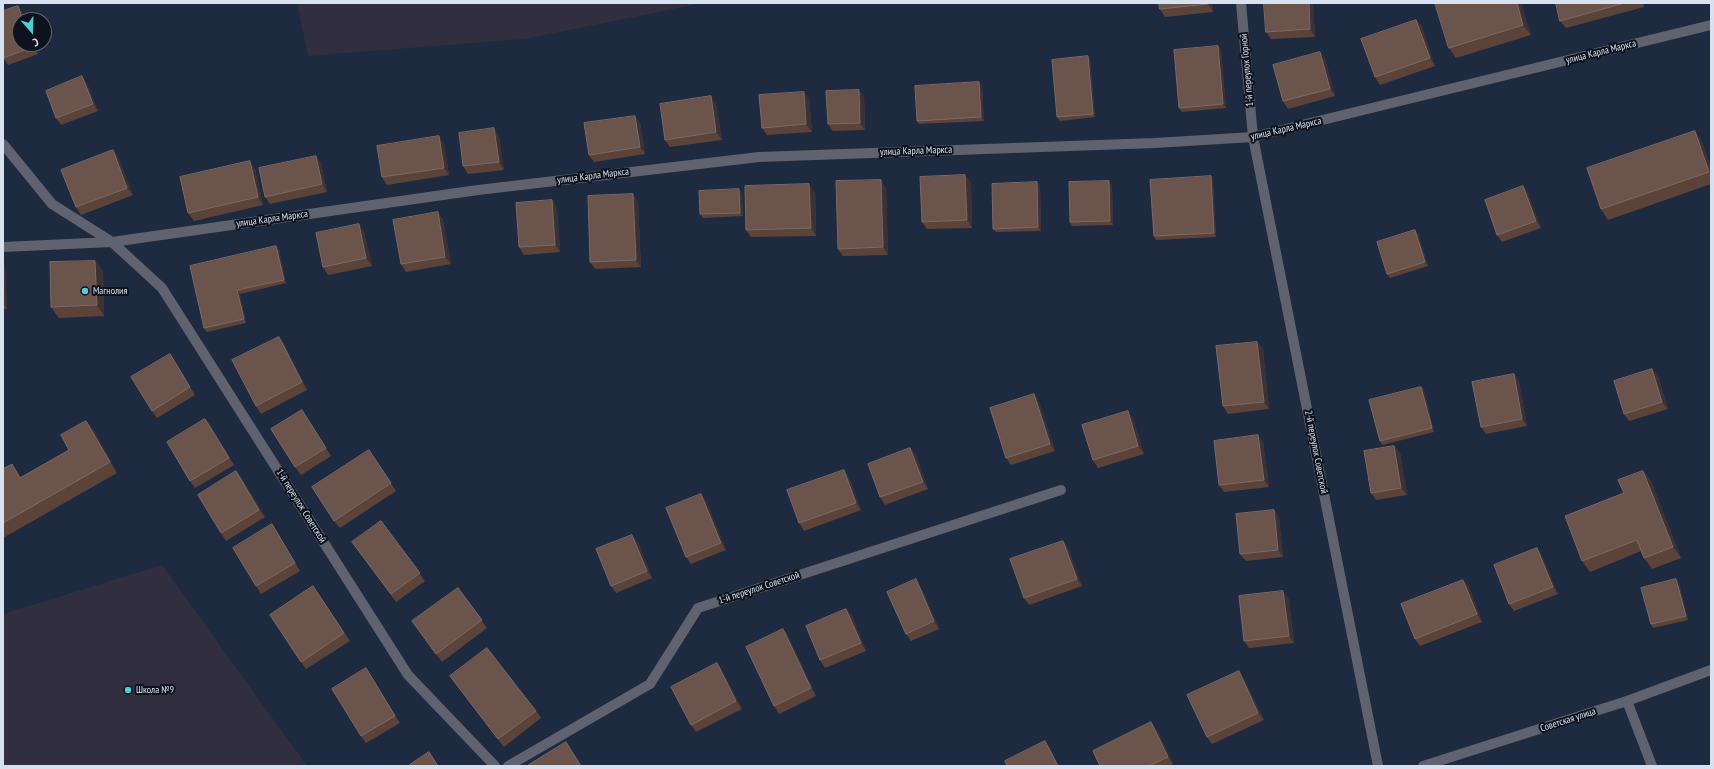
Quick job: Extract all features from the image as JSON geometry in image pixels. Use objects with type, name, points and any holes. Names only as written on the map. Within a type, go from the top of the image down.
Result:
[{"type":"street","name":"1-й переулок Горной","points":[[1241,3],[1253,137]]},
{"type":"street","name":"улица Карла Маркса","points":[[3,247],[112,242],[478,190],[759,157],[1155,143],[1253,137],[1711,25]]},
{"type":"street","name":"2-й переулок Советской","points":[[1253,137],[1378,766]]},
{"type":"street","points":[[3,144],[52,204],[112,242]]},
{"type":"street","name":"1-й переулок Советской","points":[[112,242],[162,288],[408,675],[494,766]]},
{"type":"street","name":"1-й переулок Советской","points":[[508,766],[650,684],[698,608],[1061,490]]},
{"type":"street","name":"Советская улица","points":[[1423,766],[1627,701],[1711,670]]},
{"type":"street","points":[[1627,701],[1652,766]]},
{"type":"shaded area","points":[[297,3],[703,3],[525,39],[308,56]]},
{"type":"shaded area","name":"Школа №9","points":[[162,565],[307,766],[3,766],[3,614]]},
{"type":"building","points":[[1159,3],[1208,3],[1208,4],[1160,9]]},
{"type":"building","points":[[1264,3],[1309,3],[1310,29],[1266,32]]},
{"type":"building","points":[[1435,3],[1517,3],[1523,25],[1449,48]]},
{"type":"building","points":[[1556,3],[1625,3],[1560,21]]},
{"type":"building","points":[[18,6],[20,12],[12,12],[12,52],[19,52],[3,58],[3,11]]},
{"type":"building","points":[[1416,20],[1430,58],[1375,77],[1361,39]]},
{"type":"building","points":[[1218,46],[1223,104],[1179,108],[1174,50]]},
{"type":"building","points":[[1320,52],[1330,89],[1283,101],[1273,65]]},
{"type":"building","points":[[1088,56],[1093,114],[1057,117],[1052,60]]},
{"type":"building","points":[[82,76],[93,104],[56,118],[46,91]]},
{"type":"building","points":[[979,82],[981,117],[917,121],[915,86]]},
{"type":"building","points":[[859,90],[860,123],[828,124],[826,91]]},
{"type":"building","points":[[804,92],[806,124],[762,128],[759,95]]},
{"type":"building","points":[[711,96],[716,132],[665,140],[660,104]]},
{"type":"building","points":[[635,116],[640,147],[589,155],[584,123]]},
{"type":"building","points":[[494,128],[499,162],[463,166],[459,133]]},
{"type":"building","points":[[1695,131],[1709,172],[1601,209],[1587,168]]},
{"type":"building","points":[[439,136],[444,168],[382,177],[377,146]]},
{"type":"building","points":[[113,150],[127,188],[76,207],[61,170]]},
{"type":"building","points":[[316,156],[322,184],[265,197],[259,168]]},
{"type":"building","points":[[250,161],[258,197],[188,213],[180,177]]},
{"type":"building","points":[[965,175],[967,220],[922,222],[920,177]]},
{"type":"building","points":[[1211,176],[1214,233],[1154,236],[1150,180]]},
{"type":"building","points":[[881,180],[883,247],[838,249],[836,181]]},
{"type":"building","points":[[1109,181],[1110,221],[1070,222],[1069,182]]},
{"type":"building","points":[[1037,182],[1038,227],[993,229],[992,184]]},
{"type":"building","points":[[809,184],[811,228],[746,230],[745,186]]},
{"type":"building","points":[[1523,186],[1536,221],[1497,235],[1485,200]]},
{"type":"building","points":[[739,189],[740,213],[700,214],[699,191]]},
{"type":"building","points":[[633,194],[636,260],[590,262],[588,196]]},
{"type":"building","points":[[552,200],[555,245],[519,247],[516,203]]},
{"type":"building","points":[[438,212],[445,257],[401,264],[393,220]]},
{"type":"building","points":[[359,224],[366,258],[323,267],[316,233]]},
{"type":"building","points":[[1415,230],[1425,262],[1387,274],[1377,242]]},
{"type":"building","points":[[276,246],[284,280],[237,290],[244,319],[204,328],[190,266]]},
{"type":"building","points":[[95,261],[97,305],[51,307],[50,262]]},
{"type":"building","points":[[279,337],[302,382],[256,406],[232,360]]},
{"type":"building","points":[[1257,342],[1264,402],[1223,406],[1216,346]]},
{"type":"building","points":[[170,354],[190,387],[152,411],[131,377]]},
{"type":"building","points":[[1652,369],[1662,402],[1624,414],[1614,381]]},
{"type":"building","points":[[1514,374],[1522,419],[1481,427],[1472,382]]},
{"type":"building","points":[[1421,387],[1432,428],[1380,441],[1369,400]]},
{"type":"building","points":[[1034,394],[1050,444],[1006,458],[990,408]]},
{"type":"building","points":[[302,410],[326,448],[295,467],[271,429]]},
{"type":"building","points":[[1128,411],[1138,446],[1093,460],[1082,425]]},
{"type":"building","points":[[205,419],[229,458],[190,481],[167,442]]},
{"type":"building","points":[[86,421],[110,462],[3,523],[3,469],[12,464],[20,478],[69,450],[61,435]]},
{"type":"building","points":[[1258,435],[1264,480],[1219,485],[1214,441]]},
{"type":"building","points":[[1394,446],[1401,488],[1371,493],[1364,451]]},
{"type":"building","points":[[910,448],[923,482],[880,497],[868,464]]},
{"type":"building","points":[[369,450],[391,483],[334,521],[312,487]]},
{"type":"building","points":[[844,470],[856,503],[799,523],[787,490]]},
{"type":"building","points":[[236,471],[259,510],[221,533],[198,495]]},
{"type":"building","points":[[1643,471],[1673,547],[1644,558],[1637,540],[1582,561],[1565,516],[1624,493],[1618,480]]},
{"type":"building","points":[[701,494],[721,543],[686,557],[666,508]]},
{"type":"building","points":[[1274,510],[1278,550],[1240,554],[1236,514]]},
{"type":"building","points":[[381,521],[420,573],[391,594],[352,542]]},
{"type":"building","points":[[272,524],[295,563],[256,586],[233,548]]},
{"type":"building","points":[[632,535],[647,571],[611,586],[596,549]]},
{"type":"building","points":[[1063,541],[1077,579],[1024,598],[1010,559]]},
{"type":"building","points":[[1537,548],[1553,587],[1509,604],[1494,565]]},
{"type":"building","points":[[916,579],[934,621],[906,634],[887,592]]},
{"type":"building","points":[[1676,579],[1686,616],[1651,624],[1641,588]]},
{"type":"building","points":[[1463,580],[1477,614],[1415,639],[1401,604]]},
{"type":"building","points":[[313,586],[344,633],[301,662],[270,615]]},
{"type":"building","points":[[458,588],[482,620],[436,654],[412,621]]},
{"type":"building","points":[[1283,591],[1289,636],[1244,641],[1239,596]]},
{"type":"building","points":[[846,609],[861,643],[820,660],[806,626]]},
{"type":"building","points":[[783,629],[811,688],[774,706],[746,647]]},
{"type":"building","points":[[487,648],[536,711],[498,739],[450,676]]},
{"type":"building","points":[[717,663],[736,701],[691,725],[671,687]]},
{"type":"building","points":[[366,668],[395,716],[361,736],[332,689]]},
{"type":"building","points":[[1239,671],[1258,713],[1207,737],[1187,695]]},
{"type":"building","points":[[1151,722],[1168,757],[1149,766],[1100,766],[1093,751]]},
{"type":"building","points":[[1045,741],[1058,766],[1007,766],[1005,761]]},
{"type":"building","points":[[566,742],[581,766],[527,766]]},
{"type":"building","points":[[429,752],[438,766],[408,766]]},
{"type":"place","name":"Магнолия","points":[[85,291]]},
{"type":"place","name":"Школа №9","points":[[128,690]]}]
